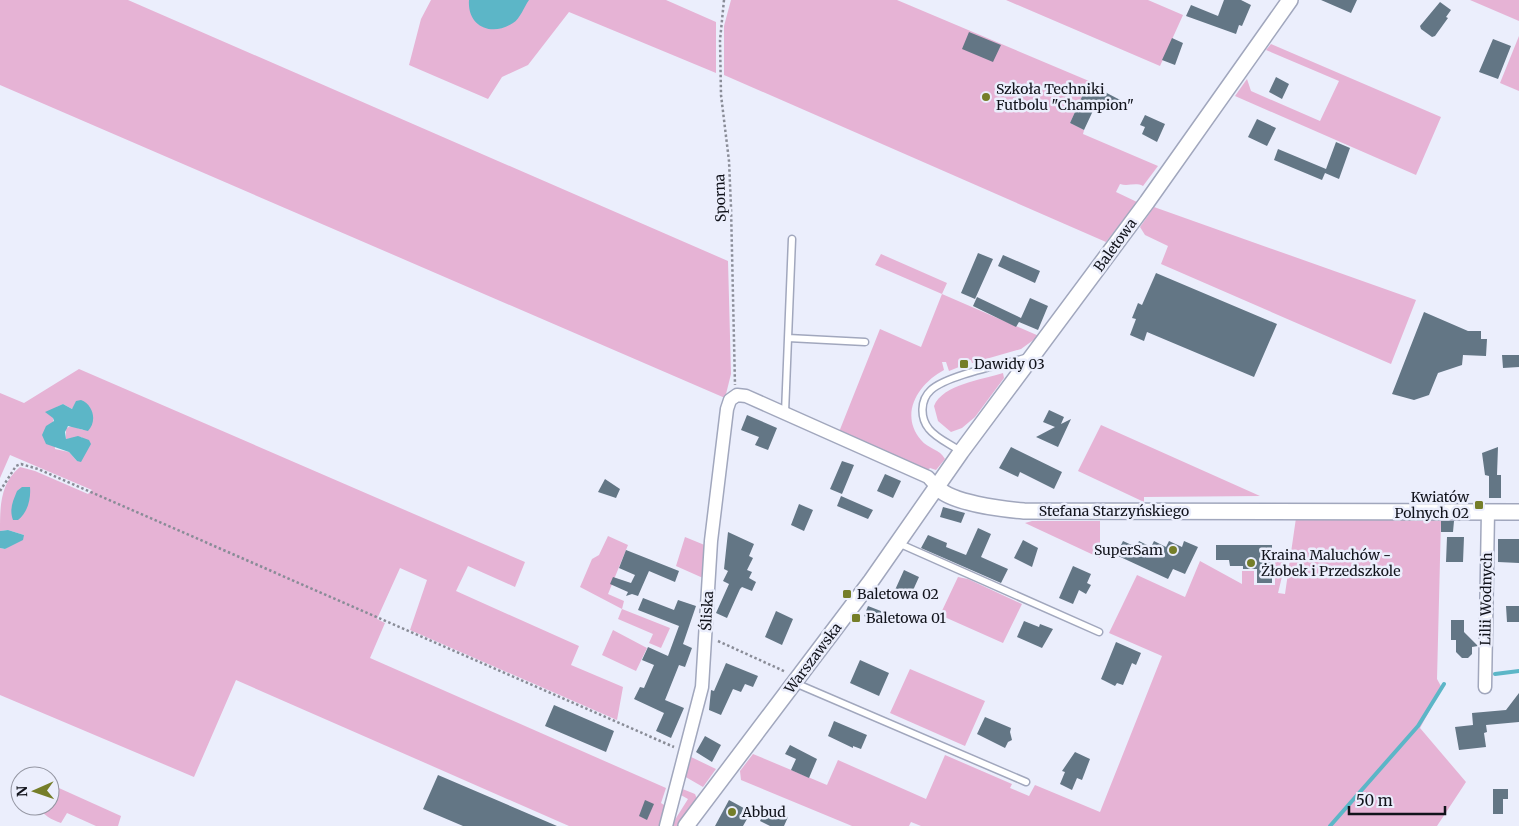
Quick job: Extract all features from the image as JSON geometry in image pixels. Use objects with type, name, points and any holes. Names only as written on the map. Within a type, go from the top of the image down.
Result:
[{"type":"street","name":"Baletowa","points":[[937,487],[1147,202],[1290,0]]},
{"type":"street","name":"Stefana Starzyńskiego","points":[[736,395],[746,396],[928,477],[946,495],[1024,511],[1519,512]]},
{"type":"street","name":"Śliska","points":[[666,826],[702,687],[711,542],[719,470],[727,409],[730,400],[736,395]]},
{"type":"street","name":"Warszawska","points":[[686,826],[898,543],[937,487]]},
{"type":"street","name":"Lilii Wodnych","points":[[1485,687],[1488,511]]},
{"type":"lane","points":[[785,413],[792,239]]},
{"type":"lane","points":[[788,338],[865,342]]},
{"type":"lane","points":[[961,452],[927,426],[922,410],[930,391],[943,382],[1034,355]]},
{"type":"lane","points":[[898,543],[1099,632]]},
{"type":"lane","points":[[796,680],[1026,782]]},
{"type":"path","name":"Sporna","points":[[724,0],[720,40],[721,96],[730,170],[734,380],[736,395]]},
{"type":"path","points":[[0,492],[16,466],[21,464],[38,468],[685,752]]},
{"type":"path","points":[[706,636],[796,680]]},
{"type":"shaded area","points":[[0,0],[128,0],[728,261],[731,374],[725,398],[0,85]]},
{"type":"shaded area","points":[[431,0],[666,0],[716,22],[716,73],[569,12],[528,65],[502,77],[488,99],[409,65],[421,19]]},
{"type":"shaded area","name":"Szkoła Techniki Futbolu \"Champion\"","points":[[731,0],[897,0],[1089,81],[1070,123],[1084,130],[1083,134],[1158,166],[1143,186],[1120,184],[1116,192],[1137,202],[1106,242],[724,75],[724,26]]},
{"type":"shaded area","points":[[1006,0],[1148,0],[1183,15],[1160,66]]},
{"type":"shaded area","points":[[1470,0],[1519,0],[1519,21]]},
{"type":"shaded area","points":[[1519,36],[1519,91],[1500,83]]},
{"type":"shaded area","points":[[1271,44],[1441,117],[1416,175],[1235,96],[1247,79],[1251,91],[1320,121],[1339,81],[1266,50]]},
{"type":"shaded area","points":[[1154,207],[1416,300],[1391,364],[1161,264],[1168,246],[1145,235],[1140,227]]},
{"type":"shaded area","points":[[881,254],[947,283],[942,294],[875,265]]},
{"type":"shaded area","points":[[942,294],[1039,336],[1021,349],[972,363],[971,360],[959,363],[959,367],[949,371],[946,362],[942,362],[944,370],[926,383],[919,391],[914,400],[912,410],[915,430],[921,440],[940,453],[945,459],[936,470],[930,468],[928,470],[839,432],[880,329],[921,347]]},
{"type":"shaded area","points":[[79,369],[525,562],[515,587],[468,566],[456,591],[579,646],[571,665],[623,687],[617,720],[410,630],[427,580],[400,568],[377,619],[385,623],[370,658],[666,788],[661,803],[667,807],[661,826],[569,826],[236,680],[194,777],[0,695],[0,548],[5,549],[24,535],[8,530],[0,531],[2,496],[8,480],[20,467],[35,471],[88,494],[92,490],[10,455],[0,478],[0,393],[24,403]],"holes":[[[63,404],[72,409],[74,407],[83,430],[72,426],[66,428],[66,439],[82,437],[77,461],[69,452],[55,449],[53,418],[57,407]]]},
{"type":"shaded area","points":[[1003,373],[1004,378],[975,417],[962,428],[951,432],[938,421],[934,406],[946,393],[964,384]]},
{"type":"shaded area","points":[[1101,425],[1260,496],[1144,497],[1144,502],[1078,471]]},
{"type":"shaded area","points":[[1296,518],[1441,520],[1437,679],[1442,688],[1420,728],[1466,782],[1437,826],[921,826],[911,822],[909,826],[852,826],[741,780],[740,771],[753,754],[827,785],[838,760],[926,799],[945,755],[1012,784],[1010,788],[1029,796],[1035,785],[1100,812],[1162,656],[1109,633],[1137,575],[1185,597],[1200,561],[1242,584],[1242,571],[1254,571],[1254,585],[1275,585],[1275,561],[1286,560],[1278,593],[1285,594]]},
{"type":"shaded area","points":[[1032,521],[1100,521],[1100,558],[1025,523]]},
{"type":"shaded area","points":[[608,536],[628,545],[608,594],[624,601],[622,609],[580,587],[592,559],[599,555]]},
{"type":"shaded area","points":[[685,537],[707,546],[703,578],[676,566]]},
{"type":"shaded area","points":[[958,577],[968,579],[1022,604],[1003,643],[940,615]]},
{"type":"shaded area","points":[[622,609],[670,628],[661,648],[649,643],[653,634],[618,619]]},
{"type":"shaded area","points":[[613,630],[647,648],[636,671],[602,655]]},
{"type":"shaded area","points":[[910,669],[985,701],[965,746],[890,713]]},
{"type":"shaded area","points":[[689,756],[716,769],[703,787],[684,776]]},
{"type":"shaded area","points":[[680,788],[695,794],[697,799],[677,826],[671,826],[688,799],[679,794]]},
{"type":"shaded area","points":[[60,789],[121,816],[118,826],[96,826],[67,813],[61,823],[47,816],[60,816]]},
{"type":"water","points":[[469,0],[529,0],[515,21],[505,27],[489,29],[482,27],[472,17],[469,9]]},
{"type":"water","points":[[81,400],[89,406],[93,414],[91,427],[88,431],[68,426],[65,432],[66,439],[78,436],[89,440],[91,444],[81,462],[77,461],[69,452],[46,444],[42,435],[46,426],[54,421],[45,412],[63,404],[72,409],[76,401]]},
{"type":"water","points":[[22,487],[30,487],[28,505],[18,520],[13,520],[11,509],[17,491]]},
{"type":"water","points":[[8,530],[24,535],[23,540],[5,549],[0,548],[0,531]]},
{"type":"building","points":[[1224,0],[1241,0],[1251,5],[1242,26],[1239,25],[1236,34],[1186,16],[1191,5],[1218,16]]},
{"type":"building","points":[[1321,0],[1357,0],[1351,13]]},
{"type":"building","points":[[1440,2],[1451,10],[1446,17],[1448,18],[1435,36],[1432,37],[1421,29],[1420,26]]},
{"type":"building","points":[[969,32],[1001,45],[993,62],[962,49]]},
{"type":"building","points":[[1172,38],[1183,43],[1175,65],[1162,60]]},
{"type":"building","points":[[1493,39],[1511,46],[1498,79],[1479,72]]},
{"type":"building","points":[[1276,77],[1289,84],[1282,99],[1269,92]]},
{"type":"building","points":[[1089,81],[1104,88],[1103,91],[1124,102],[1121,110],[1098,100],[1084,130],[1070,123]]},
{"type":"building","points":[[1145,115],[1165,124],[1157,142],[1142,134],[1145,127],[1140,125]]},
{"type":"building","points":[[1257,119],[1276,128],[1267,146],[1248,137]]},
{"type":"building","points":[[1336,142],[1350,148],[1339,179],[1325,173],[1322,180],[1274,160],[1278,149],[1326,169]]},
{"type":"building","points":[[978,253],[993,259],[975,299],[961,293]]},
{"type":"building","points":[[1003,255],[1040,271],[1035,283],[998,266]]},
{"type":"building","points":[[1156,273],[1277,324],[1254,377],[1147,332],[1144,341],[1130,335],[1136,319],[1132,318],[1138,303],[1142,305]]},
{"type":"building","points":[[977,297],[1021,318],[1030,298],[1048,306],[1038,330],[1019,322],[1016,327],[973,306]]},
{"type":"building","points":[[1424,312],[1468,331],[1481,331],[1481,339],[1487,339],[1486,356],[1463,355],[1462,365],[1438,373],[1429,395],[1414,400],[1392,394]]},
{"type":"building","points":[[1502,355],[1519,355],[1519,367],[1503,368]]},
{"type":"building","points":[[1049,410],[1064,417],[1061,424],[1071,419],[1058,447],[1036,437],[1055,427],[1043,422]]},
{"type":"building","points":[[747,415],[777,428],[768,450],[755,445],[759,437],[741,430]]},
{"type":"building","points":[[1011,447],[1062,472],[1054,489],[1020,472],[1018,477],[999,468]]},
{"type":"building","points":[[1498,447],[1497,475],[1501,475],[1501,498],[1489,498],[1489,476],[1485,475],[1482,453]]},
{"type":"building","points":[[842,461],[854,465],[842,494],[830,489]]},
{"type":"building","points":[[885,474],[901,481],[893,498],[877,491]]},
{"type":"building","points":[[605,479],[620,489],[616,498],[598,492]]},
{"type":"building","points":[[841,496],[873,510],[868,519],[837,506]]},
{"type":"building","points":[[799,504],[813,510],[804,531],[791,525]]},
{"type":"building","points":[[943,507],[965,513],[961,523],[940,517]]},
{"type":"building","points":[[1441,521],[1454,521],[1453,532],[1441,532]]},
{"type":"building","points":[[978,528],[991,534],[981,557],[1008,569],[1001,583],[921,548],[928,535],[947,543],[946,547],[966,555]]},
{"type":"building","points":[[728,532],[754,544],[749,556],[753,558],[747,570],[752,572],[749,578],[756,582],[752,591],[742,587],[740,589],[727,618],[716,613],[729,584],[723,581],[728,571],[724,569]]},
{"type":"building","points":[[1447,537],[1464,537],[1463,562],[1446,562]]},
{"type":"building","points":[[1498,539],[1519,539],[1519,563],[1498,562]]},
{"type":"building","points":[[1023,540],[1038,548],[1032,567],[1014,558]]},
{"type":"building","points":[[1123,541],[1136,547],[1139,541],[1151,547],[1154,541],[1166,547],[1169,541],[1182,547],[1184,541],[1198,547],[1185,574],[1173,569],[1168,579],[1116,555]]},
{"type":"building","name":"Kraina Maluchów - Żłobek i Przedszkole","points":[[1216,545],[1272,545],[1272,583],[1257,583],[1257,569],[1243,569],[1243,566],[1230,566],[1229,560],[1216,560]]},
{"type":"building","points":[[626,550],[679,571],[675,582],[649,571],[638,596],[632,594],[626,596],[628,592],[610,584],[613,577],[631,583],[635,575],[619,568]]},
{"type":"building","points":[[1073,566],[1091,574],[1087,583],[1091,585],[1086,594],[1079,590],[1073,604],[1059,598]]},
{"type":"building","points":[[904,570],[919,577],[910,597],[895,590]]},
{"type":"building","points":[[643,598],[674,610],[678,600],[696,606],[683,644],[692,648],[685,667],[679,665],[665,700],[684,708],[671,738],[656,731],[664,713],[634,699],[640,687],[644,688],[654,665],[642,660],[648,647],[668,656],[679,626],[638,610]]},
{"type":"building","points":[[868,606],[886,613],[882,623],[864,616]]},
{"type":"building","points":[[1506,606],[1519,606],[1519,622],[1507,622]]},
{"type":"building","points":[[776,611],[793,619],[782,645],[765,637]]},
{"type":"building","points":[[1451,620],[1464,620],[1464,632],[1478,646],[1472,647],[1472,654],[1468,658],[1462,658],[1456,652],[1456,640],[1451,640]]},
{"type":"building","points":[[1024,621],[1039,627],[1040,624],[1053,629],[1042,648],[1017,637]]},
{"type":"building","points":[[1116,642],[1141,653],[1136,665],[1132,663],[1123,685],[1117,683],[1115,686],[1101,679]]},
{"type":"building","points":[[860,660],[889,673],[879,696],[850,683]]},
{"type":"building","points":[[726,663],[758,676],[753,687],[745,684],[741,692],[733,689],[721,715],[709,710],[711,690],[714,691]]},
{"type":"building","points":[[1519,693],[1519,722],[1486,725],[1487,732],[1484,733],[1486,747],[1459,750],[1455,727],[1473,725],[1472,713],[1506,710]]},
{"type":"building","points":[[554,705],[614,731],[606,752],[545,726]]},
{"type":"building","points":[[985,717],[1011,728],[1012,740],[1008,742],[1005,748],[977,734]]},
{"type":"building","points":[[834,721],[867,735],[861,749],[853,746],[853,748],[828,736]]},
{"type":"building","points":[[705,736],[721,745],[712,762],[696,752]]},
{"type":"building","points":[[790,745],[817,759],[809,778],[791,770],[796,759],[785,754]]},
{"type":"building","points":[[1075,752],[1090,759],[1082,780],[1077,778],[1072,790],[1060,784],[1065,772],[1062,771]]},
{"type":"building","points":[[438,775],[557,826],[463,826],[423,809]]},
{"type":"building","points":[[1493,789],[1508,789],[1508,799],[1503,799],[1503,814],[1493,814]]},
{"type":"building","points":[[645,800],[654,804],[647,820],[639,816]]},
{"type":"building","points":[[729,800],[751,812],[743,826],[715,826]]},
{"type":"building","points":[[767,807],[788,817],[784,826],[770,826],[760,821]]},
{"type":"waterway","points":[[1495,674],[1519,671]]},
{"type":"waterway","points":[[1330,826],[1418,726],[1444,684]]},
{"type":"place","name":"Szkoła Techniki Futbolu \"Champion\"","points":[[986,97]]},
{"type":"place","name":"Dawidy 03","points":[[964,364]]},
{"type":"place","name":"Kwiatów Polnych 02","points":[[1479,505]]},
{"type":"place","name":"SuperSam","points":[[1173,550]]},
{"type":"place","name":"Kraina Maluchów - Żłobek i Przedszkole","points":[[1251,563]]},
{"type":"place","name":"Baletowa 02","points":[[847,594]]},
{"type":"place","name":"Baletowa 01","points":[[856,618]]},
{"type":"place","name":"Abbud","points":[[732,812]]}]
